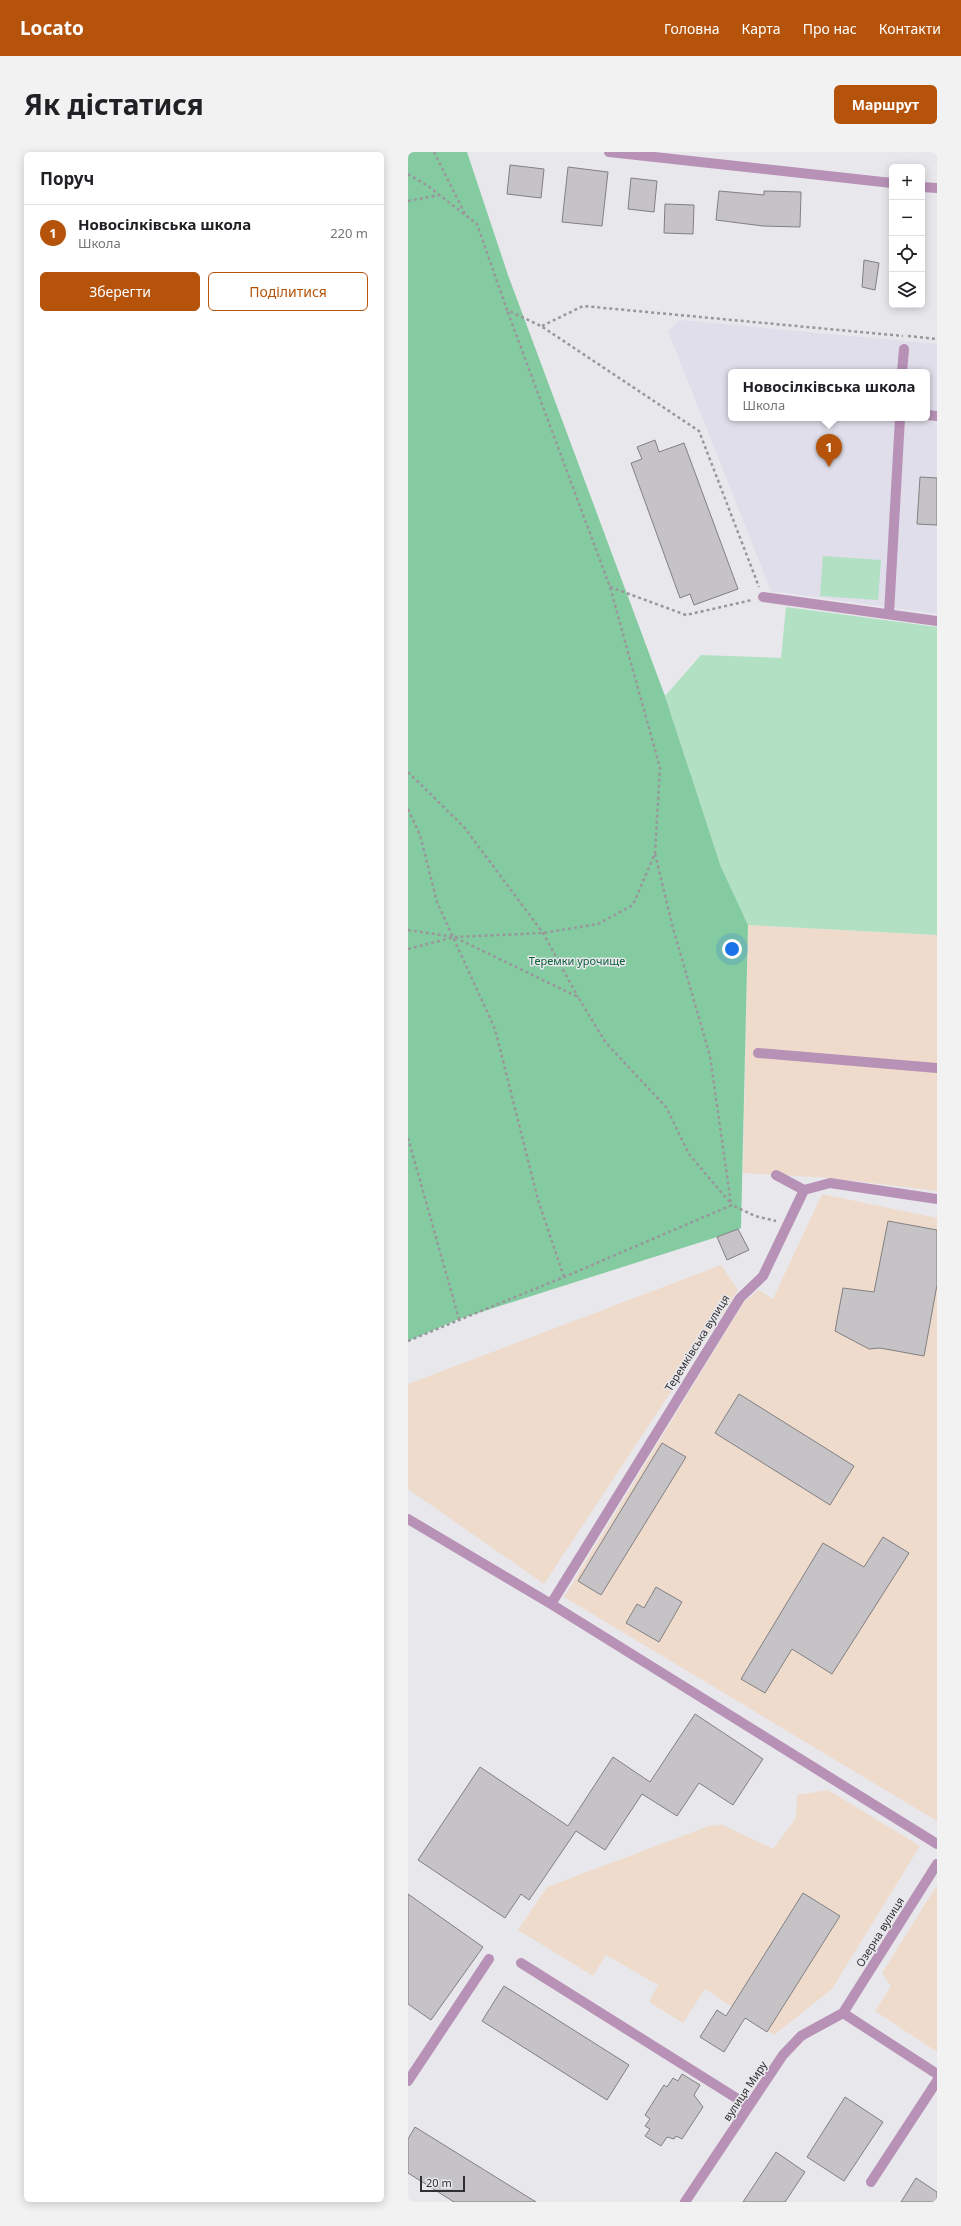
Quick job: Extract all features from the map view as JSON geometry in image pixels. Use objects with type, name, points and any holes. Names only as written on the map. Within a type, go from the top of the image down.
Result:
[{"type":"street","points":[[609,152],[889,183]]},
{"type":"street","points":[[925,186],[937,188]]},
{"type":"street","points":[[902,369],[904,349]]},
{"type":"street","points":[[889,614],[900,421]]},
{"type":"street","points":[[763,597],[937,621]]},
{"type":"street","points":[[758,1053],[937,1068]]},
{"type":"street","points":[[776,1175],[804,1190],[830,1183],[937,1199]]},
{"type":"street","name":"Теремківська вулиця","points":[[551,1604],[740,1298],[762,1276],[804,1190]]},
{"type":"street","points":[[408,1519],[551,1604],[937,1844]]},
{"type":"street","name":"Озерна вулиця","points":[[843,2013],[937,1864]]},
{"type":"street","points":[[408,2081],[489,1960]]},
{"type":"street","points":[[521,1963],[749,2106]]},
{"type":"street","points":[[843,2013],[937,2074]]},
{"type":"street","name":"вулиця Миру","points":[[685,2202],[783,2054],[801,2036],[843,2013]]},
{"type":"street","points":[[871,2182],[937,2081]]},
{"type":"path","points":[[434,152],[466,215]]},
{"type":"path","points":[[408,174],[440,195],[477,224],[507,310],[610,587],[660,768],[655,853],[673,928],[710,1056],[732,1205]]},
{"type":"path","points":[[408,201],[440,195]]},
{"type":"path","points":[[541,326],[583,306],[937,339]]},
{"type":"path","points":[[507,310],[541,326],[700,431],[763,597],[686,615],[610,587]]},
{"type":"path","points":[[408,772],[464,827],[543,933],[578,997],[606,1042],[666,1106],[689,1154],[732,1205],[754,1216],[788,1224]]},
{"type":"path","points":[[408,809],[420,835],[437,902],[495,1030],[538,1200],[564,1277]]},
{"type":"path","points":[[408,930],[454,937],[543,933],[598,924],[633,905],[655,853]]},
{"type":"path","points":[[408,949],[454,937],[578,997]]},
{"type":"path","points":[[408,1138],[459,1319]]},
{"type":"path","points":[[408,1341],[564,1277],[732,1205]]},
{"type":"shaded area","points":[[680,320],[937,344],[937,614],[771,591],[668,331]]},
{"type":"shaded area","points":[[748,925],[937,935],[937,1191],[831,1178],[743,1173]]},
{"type":"shaded area","points":[[822,1194],[937,1218],[937,1821],[564,1597],[744,1302],[759,1290],[773,1299]]},
{"type":"shaded area","points":[[721,1265],[738,1290],[544,1584],[408,1489],[408,1384]]},
{"type":"shaded area","points":[[828,1790],[920,1846],[832,1989],[774,2035],[705,1989],[683,2023],[649,2002],[658,1985],[606,1955],[593,1976],[518,1930],[547,1887],[709,1826],[723,1825],[773,1849],[796,1818],[797,1795]]},
{"type":"shaded area","points":[[937,1885],[937,2052],[875,2011],[891,1986],[882,1973]]},
{"type":"green space","name":"Теремки урочище","points":[[408,152],[467,152],[508,275],[665,696],[721,867],[748,925],[741,1228],[459,1319],[408,1341]]},
{"type":"green space","points":[[823,556],[881,560],[878,600],[820,596]]},
{"type":"green space","points":[[786,607],[937,627],[937,935],[748,925],[743,914],[720,907],[702,894],[688,878],[678,858],[674,837],[674,814],[679,793],[690,772],[665,696],[701,655],[781,658]],"holes":[[[693,782],[721,867],[738,905],[724,899],[702,882],[693,871],[682,846],[680,832],[682,807],[688,789]]]},
{"type":"building","points":[[510,165],[544,169],[541,198],[507,194]]},
{"type":"building","points":[[568,167],[608,172],[602,226],[562,222]]},
{"type":"building","points":[[631,178],[657,181],[654,212],[628,209]]},
{"type":"building","points":[[719,191],[764,195],[764,191],[801,192],[800,227],[763,226],[716,220]]},
{"type":"building","points":[[665,204],[694,205],[693,234],[664,233]]},
{"type":"building","points":[[864,260],[879,263],[875,290],[862,287]]},
{"type":"building","points":[[655,440],[659,452],[684,443],[738,589],[694,605],[690,594],[680,598],[631,463],[642,459],[637,447]]},
{"type":"building","points":[[920,477],[937,478],[937,525],[917,524]]},
{"type":"building","points":[[888,1221],[937,1230],[937,1285],[924,1356],[880,1348],[869,1349],[835,1331],[843,1288],[874,1292]]},
{"type":"building","points":[[738,1229],[749,1250],[727,1260],[717,1237]]},
{"type":"building","points":[[739,1394],[854,1466],[830,1505],[715,1433]]},
{"type":"building","points":[[662,1443],[686,1457],[601,1595],[578,1581]]},
{"type":"building","points":[[883,1537],[909,1553],[832,1674],[792,1649],[765,1693],[741,1679],[823,1543],[864,1567]]},
{"type":"building","points":[[656,1587],[682,1602],[659,1642],[626,1623],[637,1604],[644,1608]]},
{"type":"building","points":[[695,1714],[763,1759],[733,1805],[699,1783],[677,1816],[642,1794],[605,1850],[576,1831],[529,1900],[521,1894],[505,1918],[418,1860],[480,1767],[568,1826],[613,1757],[650,1782]]},
{"type":"building","points":[[803,1893],[840,1916],[767,2032],[745,2018],[724,2052],[700,2037],[717,2010],[726,2016]]},
{"type":"building","points":[[408,1894],[483,1947],[431,2020],[408,2004]]},
{"type":"building","points":[[504,1986],[629,2065],[607,2100],[482,2021]]},
{"type":"building","points":[[682,2074],[700,2085],[694,2095],[703,2107],[682,2139],[676,2136],[674,2139],[667,2137],[661,2146],[645,2136],[650,2129],[645,2126],[650,2119],[645,2115],[664,2085],[667,2087],[673,2078],[678,2081]]},
{"type":"building","points":[[845,2097],[883,2122],[844,2181],[807,2157]]},
{"type":"building","points":[[415,2127],[536,2202],[454,2202],[408,2173],[408,2139]]},
{"type":"building","points":[[776,2152],[805,2172],[785,2202],[743,2202]]},
{"type":"building","points":[[916,2178],[937,2192],[937,2202],[901,2202]]},
{"type":"place","name":"Новосілківська школа","points":[[829,467]]}]
